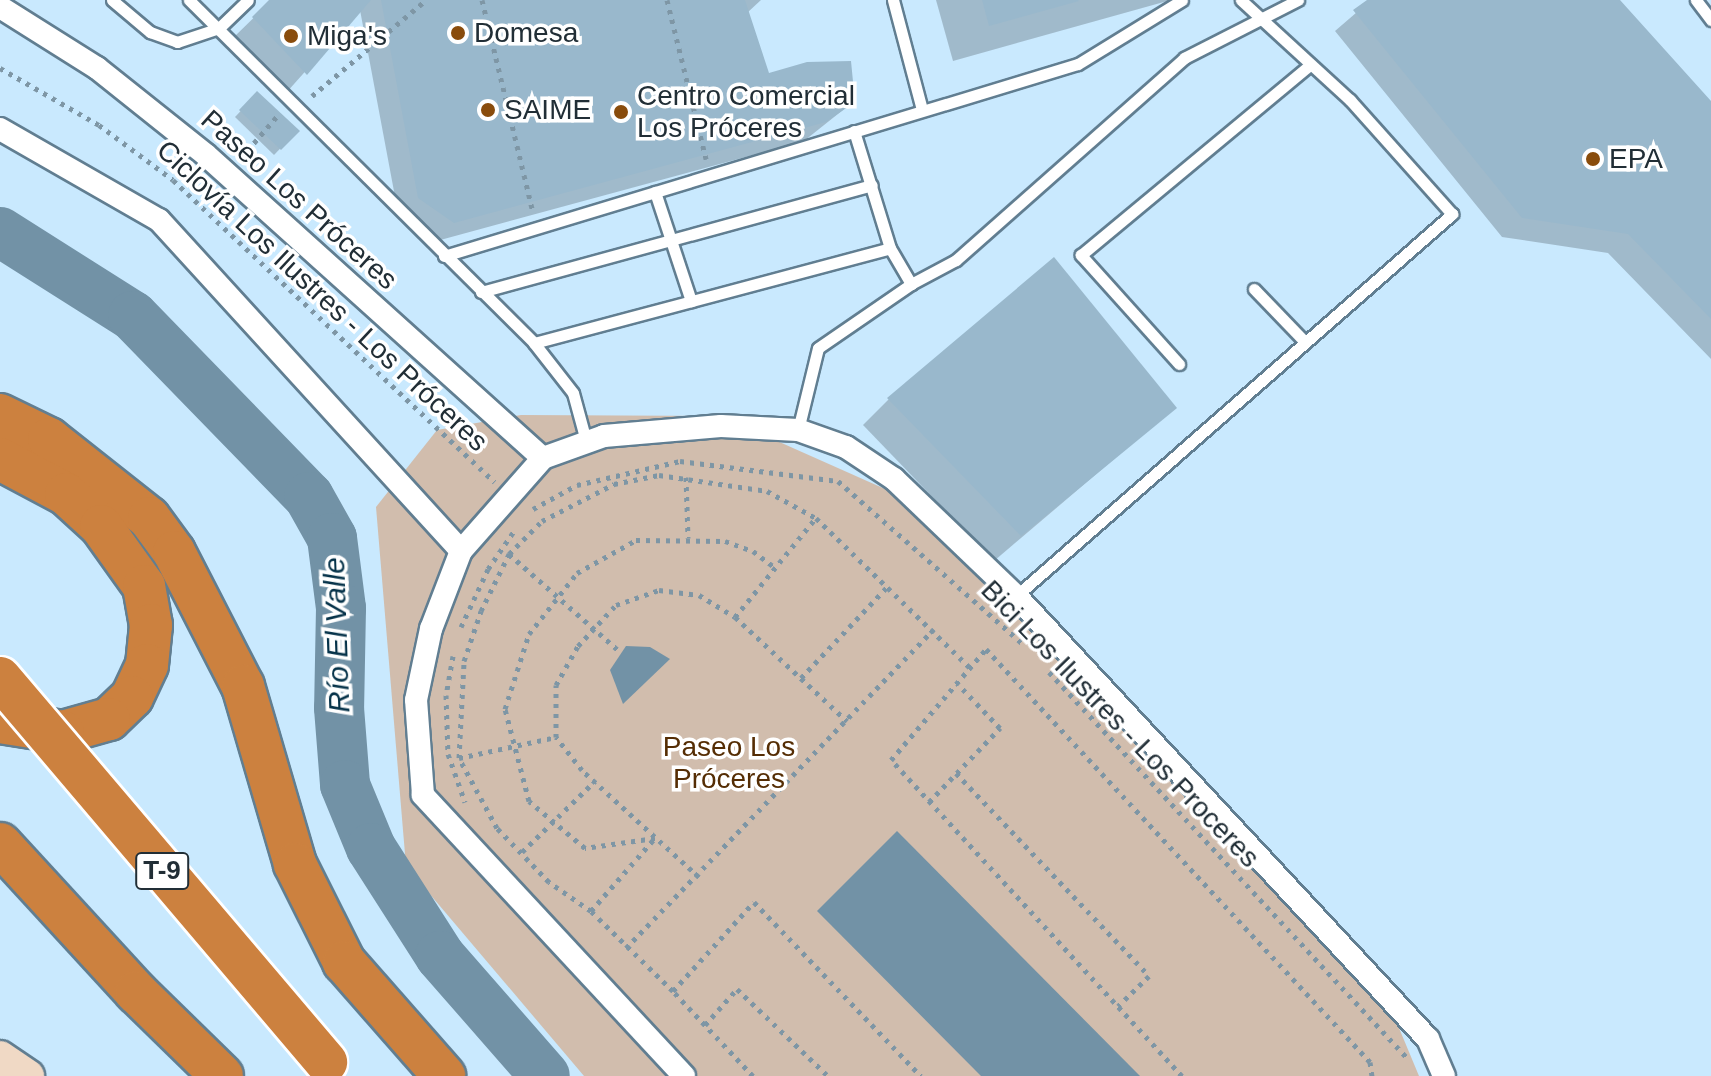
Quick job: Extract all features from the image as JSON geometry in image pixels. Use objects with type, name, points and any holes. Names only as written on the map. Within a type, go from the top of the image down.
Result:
[{"type":"highway","points":[[0,415],[49,439],[149,518],[174,552],[243,686],[295,864],[344,962],[444,1076]]},
{"type":"highway","points":[[0,459],[66,494],[101,526],[144,586],[151,625],[142,675],[132,697],[109,719],[63,732],[0,722]]},
{"type":"highway","name":"T-9","points":[[0,678],[332,1069]]},
{"type":"highway","points":[[0,844],[136,992],[222,1076]]},
{"type":"highway","points":[[0,888],[136,992]]},
{"type":"main road","points":[[0,1057],[28,1076]]},
{"type":"street","name":"Paseo Los Próceres","points":[[0,7],[97,68],[227,174],[543,458]]},
{"type":"street","points":[[0,129],[159,220],[461,551]]},
{"type":"street","points":[[684,1076],[423,795],[416,700],[431,629],[461,551],[508,494],[543,458],[586,441],[662,428],[798,430],[846,447],[894,479],[1016,596],[1428,1039],[1444,1076]]},
{"type":"lane","points":[[112,0],[150,32],[177,42],[219,28],[248,0]]},
{"type":"lane","points":[[189,0],[296,101],[444,256],[534,343],[573,393],[586,441]]},
{"type":"lane","points":[[893,0],[922,110]]},
{"type":"lane","points":[[444,256],[1078,64],[1182,0]]},
{"type":"lane","points":[[1016,596],[1452,214],[1359,110],[1241,0]]},
{"type":"lane","points":[[798,430],[818,348],[911,284],[956,260],[1184,58],[1298,0]]},
{"type":"lane","points":[[1696,0],[1711,20]]},
{"type":"lane","points":[[1179,364],[1081,255],[1310,65]]},
{"type":"lane","points":[[854,131],[890,248],[911,284]]},
{"type":"lane","points":[[481,292],[872,185]]},
{"type":"lane","points":[[655,192],[691,301]]},
{"type":"lane","points":[[534,343],[890,248]]},
{"type":"lane","points":[[1254,289],[1305,342]]},
{"type":"path","points":[[227,174],[275,117],[296,101],[322,92],[389,26],[426,0]]},
{"type":"path","points":[[482,0],[532,202]]},
{"type":"path","points":[[667,0],[704,151]]},
{"type":"path","name":"Ciclovía Los Ilustres - Los Próceres","points":[[0,68],[99,125],[173,180],[528,512]]},
{"type":"path","name":"Bici Los Ilustres - Los Proceres","points":[[457,636],[488,569],[528,512],[577,485],[680,461],[838,481],[1031,653]]},
{"type":"path","points":[[753,1076],[673,991],[591,911],[549,882],[497,828],[459,758],[464,661],[481,611],[509,554],[542,521],[614,484],[659,475],[767,491],[816,518],[889,585],[970,668]]},
{"type":"path","points":[[686,477],[688,538]]},
{"type":"path","points":[[735,617],[816,518]]},
{"type":"path","points":[[655,838],[585,848],[554,826],[529,801],[505,709],[529,634],[577,573],[636,540],[688,538],[725,541],[753,551],[777,569]]},
{"type":"path","points":[[509,554],[619,651]]},
{"type":"path","points":[[801,678],[889,585]]},
{"type":"path","points":[[699,877],[595,781],[556,737],[556,685],[594,629],[616,605],[659,590],[699,595],[735,617],[847,721]]},
{"type":"path","points":[[626,948],[699,877],[934,629]]},
{"type":"path","points":[[1182,1076],[891,760],[986,649],[1370,1062],[1372,1076]]},
{"type":"path","points":[[454,651],[446,695],[448,754],[467,810]]},
{"type":"path","name":"Bici Los Ilustres - Los Proceres","points":[[1042,664],[1413,1065]]},
{"type":"path","points":[[929,802],[1000,728],[957,683]]},
{"type":"path","points":[[459,758],[556,737]]},
{"type":"path","points":[[956,773],[1149,976],[1118,1006]]},
{"type":"path","points":[[522,852],[554,826],[595,781]]},
{"type":"path","points":[[591,911],[655,838]]},
{"type":"path","points":[[673,991],[754,902],[921,1076]]},
{"type":"path","points":[[705,1025],[737,989],[828,1076]]},
{"type":"green space","name":"Paseo Los Próceres","points":[[521,415],[721,416],[948,517],[1384,992],[1419,1076],[584,1076],[406,866],[376,507],[437,430]]},
{"type":"water","points":[[626,646],[650,647],[670,659],[623,704],[610,670]]},
{"type":"water","points":[[897,831],[1140,1076],[981,1076],[817,911]]},
{"type":"building","points":[[269,0],[371,0],[307,75],[252,17]]},
{"type":"building","name":"Centro Comercial Los Próceres","points":[[381,0],[745,0],[769,73],[807,62],[851,61],[855,102],[826,122],[454,223],[418,198]]},
{"type":"building","points":[[982,0],[1078,0],[1079,1],[989,26]]},
{"type":"building","name":"EPA","points":[[1367,0],[1620,0],[1711,101],[1711,319],[1628,234],[1522,218],[1353,10]]},
{"type":"building","points":[[257,91],[300,131],[281,150],[239,110]]},
{"type":"building","points":[[1054,257],[1177,408],[1021,536],[887,398]]},
{"type":"waterway","name":"Río El Valle","points":[[0,232],[133,316],[309,497],[332,538],[341,608],[339,708],[345,785],[371,848],[440,956],[545,1076]]},
{"type":"place","name":"Domesa","points":[[458,33]]},
{"type":"place","name":"Miga's","points":[[291,36]]},
{"type":"place","name":"SAIME","points":[[488,110]]},
{"type":"place","name":"Centro Comercial Los Próceres","points":[[621,112]]},
{"type":"place","name":"EPA","points":[[1593,159]]}]
